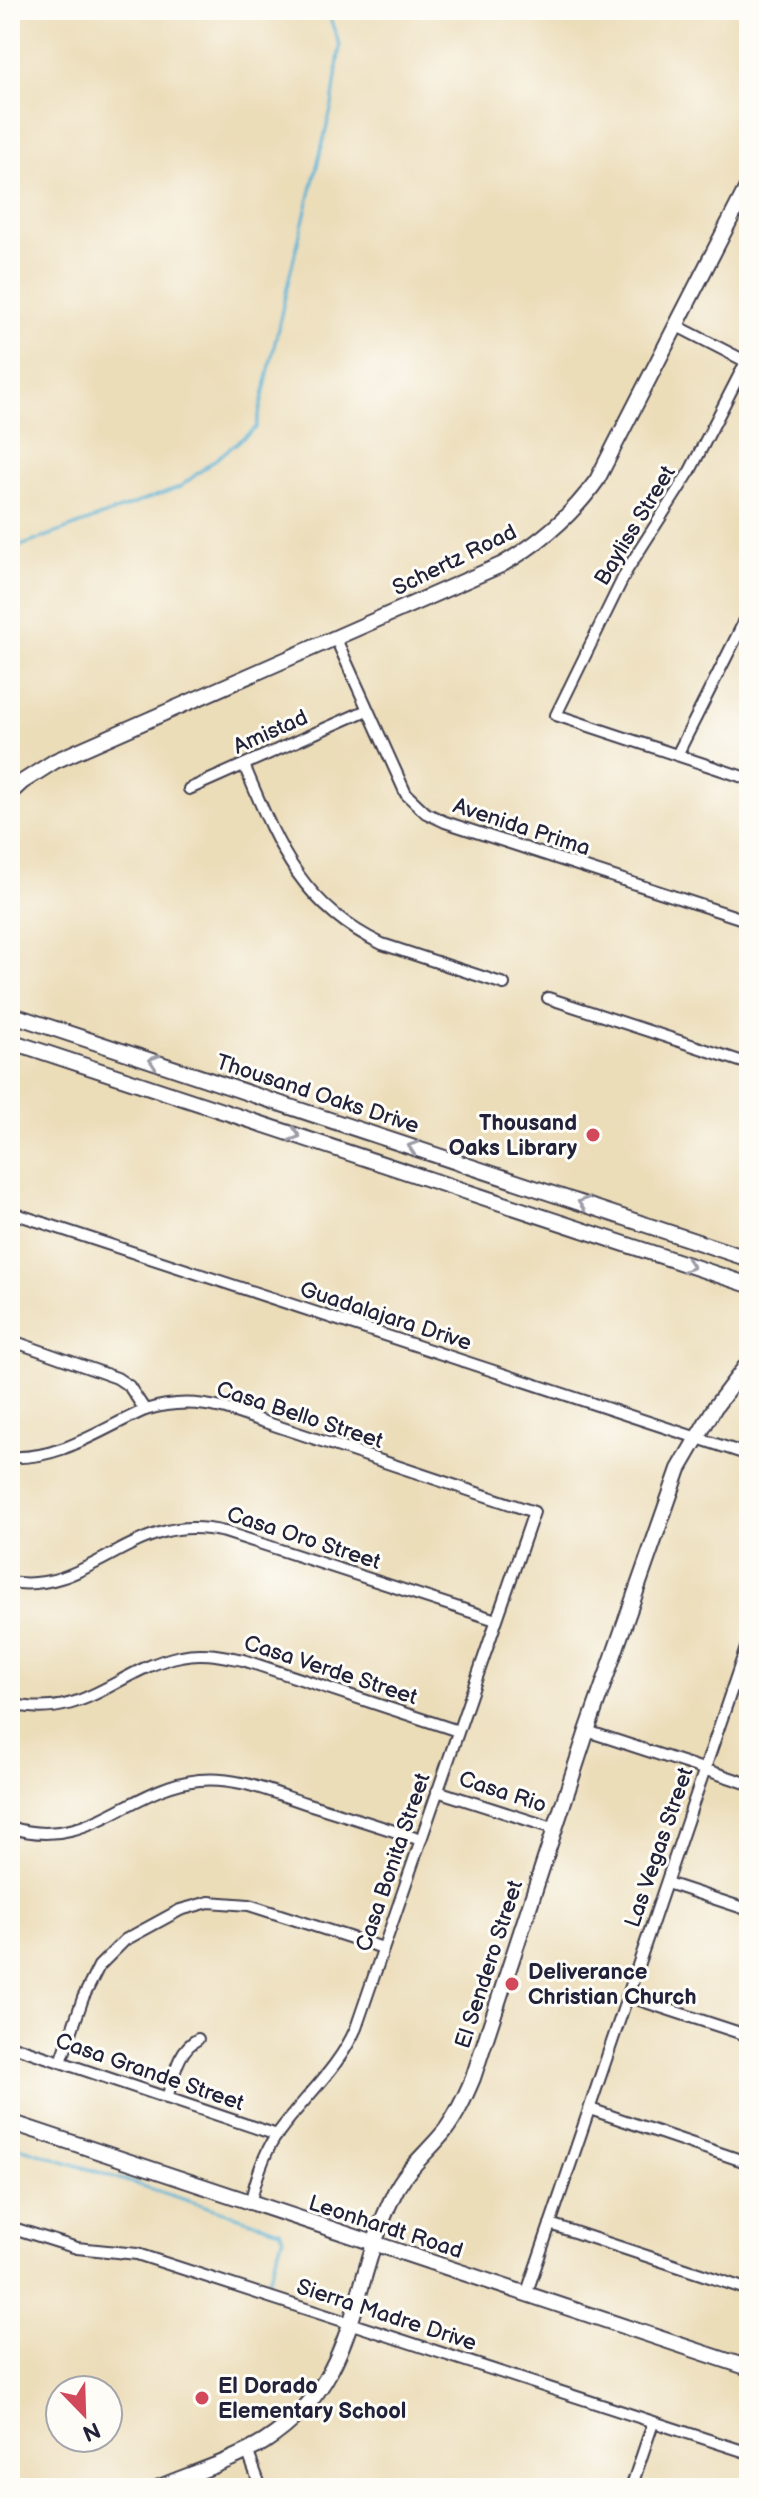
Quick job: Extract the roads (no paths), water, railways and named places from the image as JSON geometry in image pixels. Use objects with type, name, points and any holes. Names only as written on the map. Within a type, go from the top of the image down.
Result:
[{"type":"street","name":"Schertz Road","points":[[10,793],[55,761],[501,565],[555,529],[597,480],[749,183]]},
{"type":"street","points":[[677,326],[748,361]]},
{"type":"street","name":"Bayliss Street","points":[[677,755],[556,715],[627,570],[690,471],[748,361]]},
{"type":"street","points":[[749,612],[677,755],[749,779]]},
{"type":"street","name":"Avenida Prima","points":[[336,639],[406,794],[426,813],[445,822],[749,921]]},
{"type":"street","name":"Amistad","points":[[189,789],[367,710]]},
{"type":"street","points":[[244,765],[285,857],[327,909],[363,935],[382,944],[504,984]]},
{"type":"street","points":[[548,998],[749,1064]]},
{"type":"street","name":"Thousand Oaks Drive","points":[[10,1014],[749,1259]]},
{"type":"street","points":[[10,1041],[749,1285]]},
{"type":"street","name":"Guadalajara Drive","points":[[10,1212],[749,1455]]},
{"type":"street","points":[[10,1340],[117,1378],[129,1386],[145,1410]]},
{"type":"street","name":"El Sendero Street","points":[[157,2488],[247,2450],[279,2431],[313,2400],[338,2360],[372,2245],[402,2180],[446,2129],[473,2078],[587,1731],[679,1469],[728,1387],[749,1362]]},
{"type":"street","name":"Casa Bello Street","points":[[10,1457],[32,1457],[55,1452],[145,1410],[187,1402],[226,1409],[534,1512]]},
{"type":"street","name":"Casa Bonita Street","points":[[250,2204],[255,2182],[277,2135],[336,2066],[349,2045],[534,1512]]},
{"type":"street","name":"Casa Oro Street","points":[[10,1582],[38,1584],[62,1580],[151,1536],[175,1529],[201,1528],[225,1532],[496,1620]]},
{"type":"street","name":"Las Vegas Street","points":[[526,2295],[749,1639]]},
{"type":"street","name":"Casa Verde Street","points":[[10,1704],[36,1709],[70,1704],[90,1698],[160,1662],[184,1655],[208,1654],[243,1660],[458,1731]]},
{"type":"street","points":[[587,1731],[749,1784]]},
{"type":"street","points":[[10,1827],[42,1833],[78,1829],[175,1785],[213,1779],[252,1785],[421,1840]]},
{"type":"street","name":"Casa Rio","points":[[437,1791],[556,1829]]},
{"type":"street","points":[[667,1883],[749,1910]]},
{"type":"street","points":[[61,2062],[92,1977],[107,1957],[135,1933],[189,1906],[220,1902],[249,1905],[383,1948]]},
{"type":"street","points":[[627,1996],[749,2036]]},
{"type":"street","points":[[167,2098],[181,2054],[198,2039]]},
{"type":"street","name":"Casa Grande Street","points":[[10,2045],[277,2135]]},
{"type":"street","points":[[590,2109],[749,2163]]},
{"type":"street","name":"Leonhardt Road","points":[[10,2122],[749,2368]]},
{"type":"street","points":[[550,2224],[749,2290]]},
{"type":"street","name":"Sierra Madre Drive","points":[[10,2227],[77,2248],[137,2254],[749,2453]]},
{"type":"street","points":[[631,2488],[653,2423]]},
{"type":"street","points":[[247,2450],[261,2488]]},
{"type":"waterway","points":[[10,550],[180,487],[256,428],[332,106],[340,46],[327,10]]},
{"type":"waterway","points":[[10,2144],[280,2230],[283,2237],[266,2287]]},
{"type":"place","name":"Thousand Oaks Library","points":[[593,1135]]},
{"type":"place","name":"Deliverance Christian Church","points":[[512,1984]]},
{"type":"place","name":"El Dorado Elementary School","points":[[202,2398]]}]
